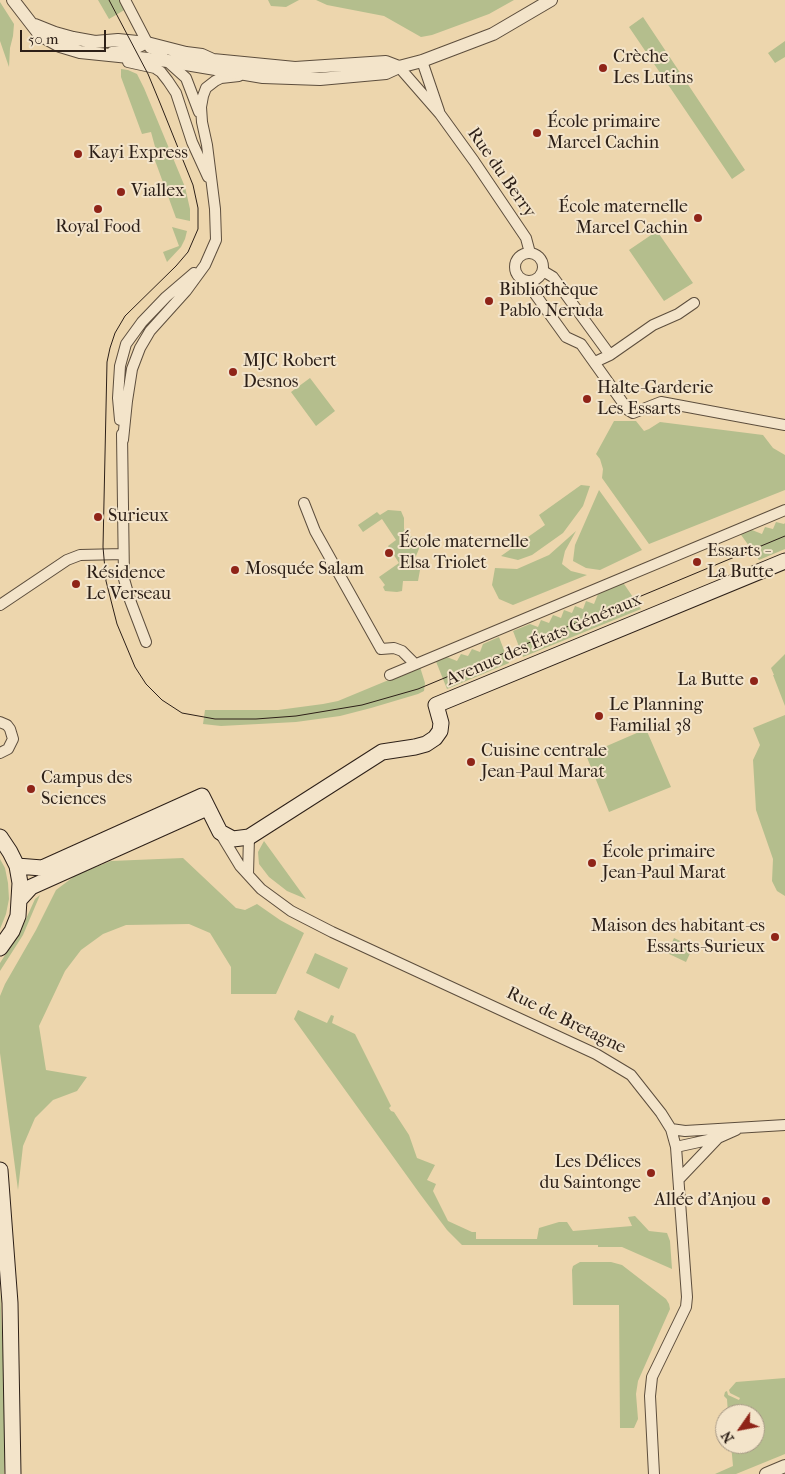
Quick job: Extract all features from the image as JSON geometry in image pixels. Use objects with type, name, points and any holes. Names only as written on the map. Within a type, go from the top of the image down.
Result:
[{"type":"main road","name":"Avenue des États Généraux","points":[[249,837],[382,752],[415,747],[426,744],[435,738],[440,731],[441,723],[436,705],[785,561]]},
{"type":"main road","points":[[17,866],[42,868],[204,802]]},
{"type":"main road","points":[[20,899],[31,887],[204,802]]},
{"type":"main road","name":"Rue de Bretagne","points":[[204,802],[220,832]]},
{"type":"main road","points":[[220,832],[233,839],[249,837]]},
{"type":"main road","points":[[0,837],[17,866],[20,883],[18,916],[12,931],[0,948]]},
{"type":"main road","points":[[0,1170],[10,1303],[13,1474]]},
{"type":"street","points":[[13,0],[40,35],[60,46],[80,52],[155,59],[264,77],[320,79],[386,73],[493,34],[551,0]]},
{"type":"street","points":[[125,0],[161,72],[176,93],[192,142],[211,184]]},
{"type":"street","points":[[126,41],[134,31],[137,22]]},
{"type":"street","points":[[30,23],[73,38],[95,42],[126,41],[147,43],[202,55],[213,60],[295,68],[386,62],[399,67]]},
{"type":"street","points":[[104,54],[118,50],[135,49],[147,43]]},
{"type":"street","points":[[122,440],[132,369],[140,348],[150,331],[186,291],[204,265],[216,240],[207,145],[195,99],[186,78],[147,43]]},
{"type":"street","points":[[104,54],[121,62],[150,66],[161,72]]},
{"type":"street","points":[[176,93],[178,79],[186,68],[213,60]]},
{"type":"street","name":"Rue du Berry","points":[[422,60],[440,114]]},
{"type":"street","name":"Rue du Berry","points":[[399,67],[440,114],[526,238],[530,253],[540,258],[543,271],[553,278],[610,355]]},
{"type":"street","points":[[202,122],[201,107],[206,88],[221,78],[248,75]]},
{"type":"street","points":[[530,253],[525,253],[518,258],[514,266],[517,275],[524,281],[533,281],[543,271]]},
{"type":"street","points":[[146,642],[124,579],[122,440],[118,398],[120,366],[126,344],[142,322],[166,297],[204,265]]},
{"type":"street","points":[[533,281],[535,294],[566,337],[581,344],[628,410],[633,413],[661,402],[785,425]]},
{"type":"street","points":[[595,362],[610,355],[653,325],[678,314],[694,303]]},
{"type":"street","points":[[304,503],[315,531],[380,649],[394,648],[402,651],[415,664]]},
{"type":"street","name":"Avenue des États Généraux","points":[[390,675],[785,510]]},
{"type":"street","points":[[0,605],[67,560],[80,555],[123,554]]},
{"type":"street","points":[[0,722],[7,725],[10,729],[13,740],[8,749],[0,753]]},
{"type":"street","name":"Rue de Bretagne","points":[[220,832],[240,866],[261,889],[291,911],[332,932],[596,1054],[631,1075],[671,1129],[676,1147],[679,1178],[687,1297],[686,1307],[652,1377],[650,1396],[654,1474]]},
{"type":"street","points":[[248,874],[249,837]]},
{"type":"street","points":[[671,1129],[686,1131],[785,1125]]},
{"type":"street","points":[[676,1147],[718,1138],[737,1129]]},
{"type":"street","points":[[679,1178],[718,1138]]},
{"type":"street","points":[[766,1474],[785,1466]]},
{"type":"green space","points":[[98,0],[121,0],[126,9],[109,19]]},
{"type":"green space","points":[[268,0],[299,0],[286,7],[271,6]]},
{"type":"green space","points":[[316,0],[514,0],[489,14],[432,35],[421,37],[384,16],[327,5]]},
{"type":"green space","points":[[0,2],[14,24],[9,67],[0,41]]},
{"type":"green space","points":[[643,17],[745,170],[732,179],[629,27]]},
{"type":"green space","points":[[785,41],[785,57],[775,63],[768,53]]},
{"type":"green space","points":[[121,69],[137,74],[144,88],[185,187],[190,209],[190,221],[176,218],[153,155],[157,154],[151,132],[142,134],[121,77]]},
{"type":"green space","points":[[172,227],[187,231],[181,247],[167,262],[163,252],[179,246]]},
{"type":"green space","points":[[657,231],[693,283],[664,301],[629,250]]},
{"type":"green space","points":[[310,378],[335,411],[316,426],[291,392]]},
{"type":"green space","points":[[614,421],[636,421],[644,431],[660,422],[763,435],[773,448],[785,455],[785,490],[649,544],[602,478],[603,469],[600,459],[596,454]]},
{"type":"green space","points":[[581,485],[590,486],[583,506],[563,533],[532,555],[518,560],[501,556],[545,525],[539,515]]},
{"type":"green space","points":[[599,490],[642,550],[600,570],[586,568],[573,561],[575,545]]},
{"type":"green space","points":[[388,510],[401,511],[404,518],[404,529],[407,534],[421,544],[413,559],[420,570],[418,581],[403,581],[402,591],[397,592],[385,591],[383,587],[385,585],[379,577],[399,563],[388,546],[396,540],[382,519],[363,532],[358,525],[377,512],[380,515]]},
{"type":"green space","points":[[776,522],[785,523],[785,549],[759,560],[739,532],[747,528],[762,534],[765,527],[773,529]]},
{"type":"green space","points":[[576,531],[565,551],[562,564],[571,571],[587,575],[513,605],[499,599],[492,585],[495,568],[517,569],[549,555]]},
{"type":"green space","points":[[622,581],[641,609],[523,657],[513,631],[530,624],[538,627],[541,620],[549,623],[553,615],[561,618],[564,610],[572,613],[575,606],[583,609],[586,601],[594,604],[600,589]]},
{"type":"green space","points":[[499,637],[509,663],[447,689],[435,659],[442,655],[457,661],[461,654],[468,656],[472,649],[480,652],[483,644]]},
{"type":"green space","points":[[785,654],[785,706],[771,668]]},
{"type":"green space","points":[[420,667],[425,683],[424,691],[371,708],[340,716],[296,722],[221,726],[203,724],[205,710],[278,710],[338,701]]},
{"type":"green space","points":[[785,715],[785,896],[777,891],[772,881],[773,859],[756,810],[753,760],[760,745],[753,728]]},
{"type":"green space","points":[[646,729],[671,787],[609,812],[586,755]]},
{"type":"green space","points":[[264,841],[306,899],[287,891],[269,877],[259,864],[258,852]]},
{"type":"green space","points":[[183,858],[236,908],[245,910],[257,904],[280,920],[304,933],[276,994],[231,994],[231,967],[210,933],[189,924],[126,925],[103,934],[81,950],[65,971],[39,1026],[46,1070],[87,1077],[77,1091],[53,1100],[35,1118],[23,1146],[18,1190],[0,1053],[0,996],[5,984],[56,890],[76,875],[111,861]]},
{"type":"green space","points":[[0,859],[5,868],[9,899],[0,929]]},
{"type":"green space","points":[[40,895],[23,935],[0,971],[0,963],[21,930],[35,899]]},
{"type":"green space","points":[[674,938],[693,947],[686,962],[667,953]]},
{"type":"green space","points":[[315,953],[348,968],[339,989],[306,973]]},
{"type":"green space","points":[[298,1010],[327,1023],[331,1015],[334,1016],[332,1023],[355,1034],[391,1106],[389,1108],[394,1112],[409,1135],[417,1158],[435,1165],[427,1180],[436,1184],[433,1191],[448,1221],[476,1232],[476,1239],[537,1239],[539,1228],[559,1222],[567,1222],[573,1231],[632,1226],[628,1217],[635,1216],[649,1231],[667,1233],[670,1241],[672,1269],[622,1247],[598,1247],[598,1245],[462,1245],[447,1230],[420,1194],[294,1019]]},
{"type":"green space","points":[[580,1262],[611,1262],[622,1265],[666,1299],[669,1304],[670,1309],[638,1381],[636,1394],[638,1419],[634,1428],[620,1428],[619,1305],[573,1305],[572,1270],[573,1266]]},
{"type":"green space","points":[[0,1288],[6,1425],[4,1474],[0,1474]]},
{"type":"green space","points":[[785,1378],[785,1454],[736,1474],[715,1474],[733,1466],[732,1454],[765,1454],[765,1404],[727,1404],[727,1399],[724,1396],[727,1391],[728,1395],[739,1400],[740,1398],[730,1393],[729,1390],[736,1382]]},
{"type":"tram line","points":[[109,0],[148,74],[193,185],[198,208],[198,229],[188,252],[125,316],[115,333],[107,362],[103,547],[106,581],[117,624],[135,667],[146,684],[162,700],[182,713],[215,719],[256,719],[296,716],[362,705],[418,689],[785,536]]},
{"type":"place","name":"Crèche Les Lutins","points":[[603,68]]},
{"type":"place","name":"École primaire Marcel Cachin","points":[[537,133]]},
{"type":"place","name":"Kayi Express","points":[[78,154]]},
{"type":"place","name":"Viallex","points":[[121,192]]},
{"type":"place","name":"Royal Food","points":[[98,209]]},
{"type":"place","name":"École maternelle Marcel Cachin","points":[[698,218]]},
{"type":"place","name":"Bibliothèque Pablo Neruda","points":[[489,301]]},
{"type":"place","name":"MJC Robert Desnos","points":[[233,372]]},
{"type":"place","name":"Halte-Garderie Les Essarts","points":[[587,399]]},
{"type":"place","name":"Surieux","points":[[98,517]]},
{"type":"place","name":"École maternelle Elsa Triolet","points":[[389,553]]},
{"type":"place","name":"Essarts - La Butte","points":[[697,562]]},
{"type":"place","name":"Mosquée Salam","points":[[235,570]]},
{"type":"place","name":"Résidence Le Verseau","points":[[76,584]]},
{"type":"place","name":"La Butte","points":[[754,681]]},
{"type":"place","name":"Le Planning Familial 38","points":[[599,716]]},
{"type":"place","name":"Cuisine centrale Jean-Paul Marat","points":[[471,762]]},
{"type":"place","name":"Campus des Sciences","points":[[31,789]]},
{"type":"place","name":"École primaire Jean-Paul Marat","points":[[592,863]]},
{"type":"place","name":"Maison des habitant-es Essarts-Surieux","points":[[775,937]]},
{"type":"place","name":"Les Délices du Saintonge","points":[[651,1173]]},
{"type":"place","name":"Allée d'Anjou","points":[[766,1201]]}]
